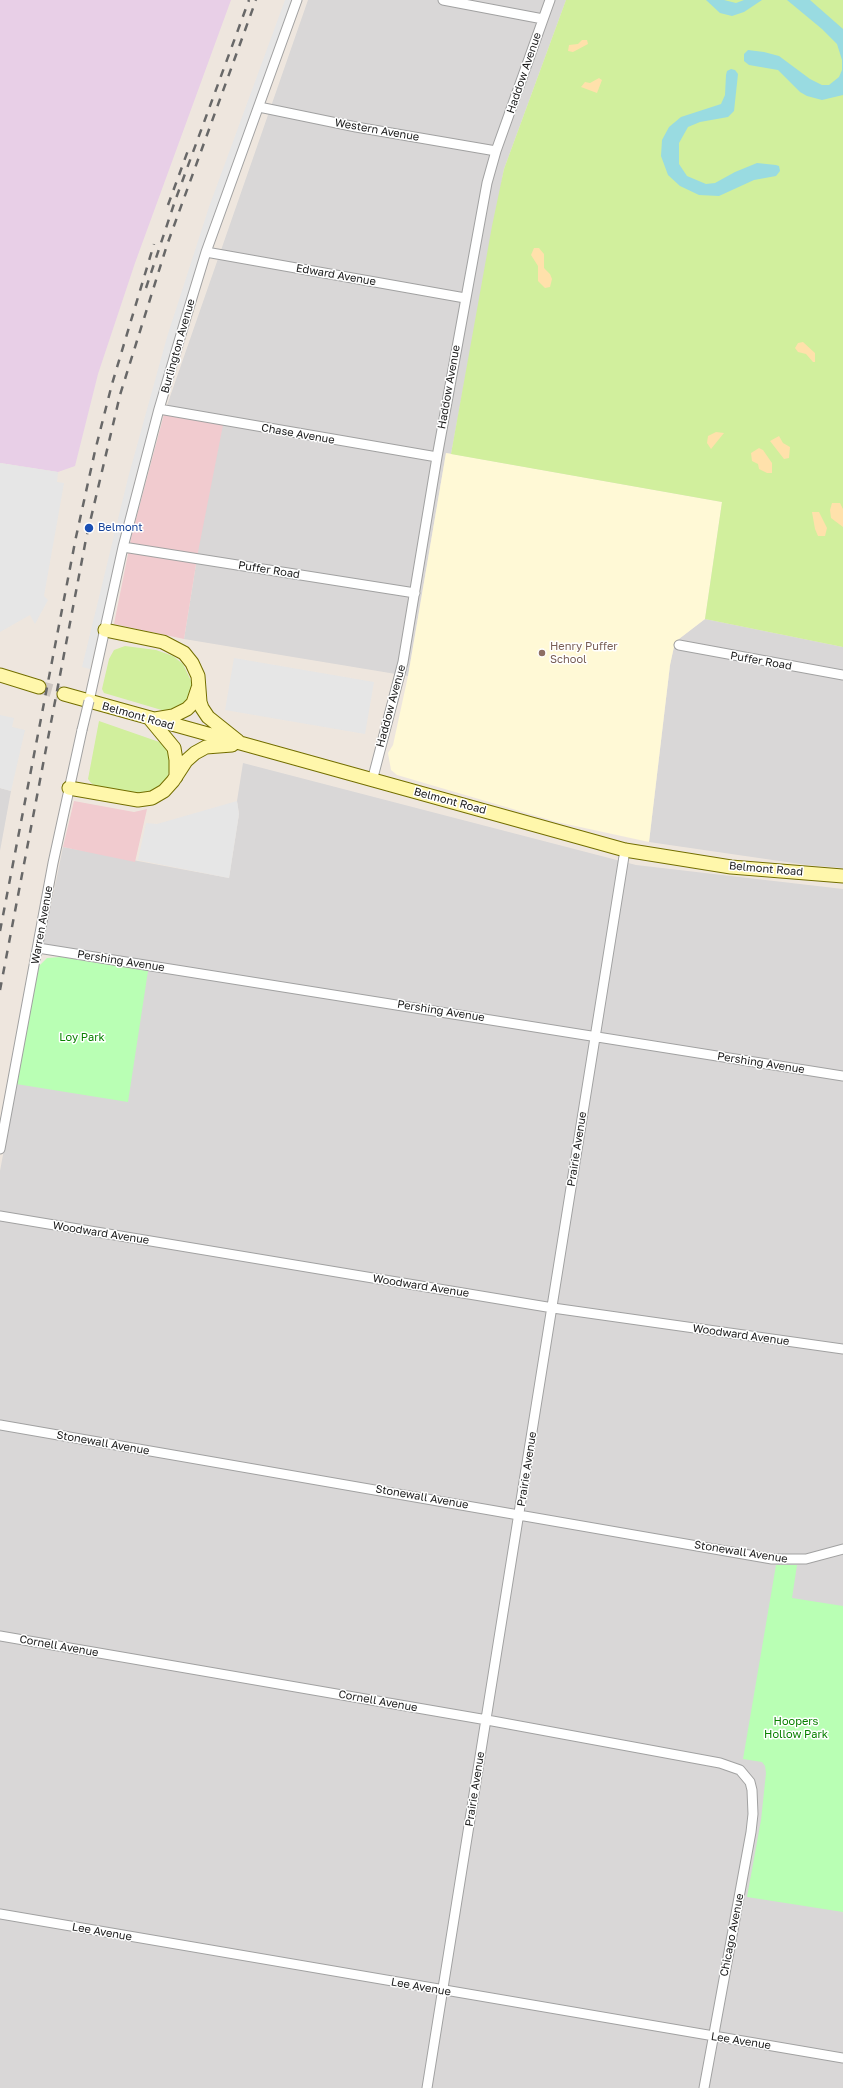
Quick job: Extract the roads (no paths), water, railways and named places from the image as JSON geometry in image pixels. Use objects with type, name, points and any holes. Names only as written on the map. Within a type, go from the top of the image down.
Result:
[{"type":"main road","points":[[105,630],[163,642],[178,649],[192,663],[198,676],[200,702],[208,717],[243,744]]},
{"type":"main road","points":[[0,675],[39,687]]},
{"type":"main road","points":[[150,719],[173,716],[187,709],[193,703],[198,684]]},
{"type":"main road","name":"Belmont Road","points":[[64,694],[624,850],[731,867],[843,876]]},
{"type":"main road","points":[[150,719],[174,748],[176,777]]},
{"type":"main road","points":[[69,788],[138,800],[152,798],[164,791],[176,777],[189,757],[200,749],[206,747],[243,744]]},
{"type":"street","name":"Burlington Avenue","points":[[89,701],[123,546],[159,409],[206,252],[297,0]]},
{"type":"street","points":[[443,0],[543,19]]},
{"type":"street","name":"Haddow Avenue","points":[[372,781],[403,662],[465,298],[487,183],[496,150],[550,0]]},
{"type":"street","name":"Western Avenue","points":[[259,107],[356,127],[496,150]]},
{"type":"street","name":"Edward Avenue","points":[[206,252],[465,298]]},
{"type":"street","name":"Chase Avenue","points":[[159,409],[437,458]]},
{"type":"street","name":"Puffer Road","points":[[123,546],[414,593]]},
{"type":"street","name":"Puffer Road","points":[[679,645],[843,675]]},
{"type":"street","name":"Warren Avenue","points":[[0,1149],[69,788],[89,701]]},
{"type":"street","name":"Prairie Avenue","points":[[427,2088],[553,1308],[624,850]]},
{"type":"street","name":"Pershing Avenue","points":[[38,948],[843,1076]]},
{"type":"street","name":"Woodward Avenue","points":[[0,1216],[553,1308],[843,1349]]},
{"type":"street","name":"Stonewall Avenue","points":[[0,1425],[772,1558],[806,1559],[843,1548]]},
{"type":"street","name":"Cornell Avenue","points":[[0,1636],[487,1720],[733,1766],[740,1770],[750,1782]]},
{"type":"street","name":"Chicago Avenue","points":[[704,2088],[751,1832],[753,1800],[750,1782]]},
{"type":"street","name":"Lee Avenue","points":[[0,1914],[843,2058]]},
{"type":"water","points":[[706,0],[724,0],[736,3],[744,0],[762,0],[744,12],[732,16],[720,13]]},
{"type":"water","points":[[787,0],[810,0],[843,29],[843,95],[822,100],[807,96],[800,92],[778,70],[749,65],[744,61],[744,54],[748,50],[764,52],[779,56],[810,79],[822,85],[829,85],[839,77],[842,70],[842,60],[837,44],[822,29]]},
{"type":"water","points":[[731,69],[735,70],[738,74],[734,111],[728,117],[700,122],[688,127],[679,143],[679,164],[687,176],[706,184],[715,183],[735,172],[757,163],[779,166],[780,171],[776,176],[754,180],[719,196],[699,195],[680,186],[668,175],[661,156],[662,140],[669,127],[681,117],[721,104],[725,95],[727,71]]},
{"type":"tunnel","points":[[39,687],[64,694]]},
{"type":"railway","points":[[146,288],[175,201],[249,0]]},
{"type":"railway","points":[[0,990],[86,539],[120,395],[167,245],[256,0]]},
{"type":"railway","points":[[168,205],[190,145]]},
{"type":"railway","points":[[0,931],[76,537],[95,451],[112,384],[154,244]]},
{"type":"place","name":"Belmont","points":[[89,528]]},
{"type":"place","name":"Henry Puffer School","points":[[542,653]]},
{"type":"park label","name":"Loy Park","points":[[82,1038]]},
{"type":"park label","name":"Hoopers Hollow Park","points":[[796,1728]]}]
